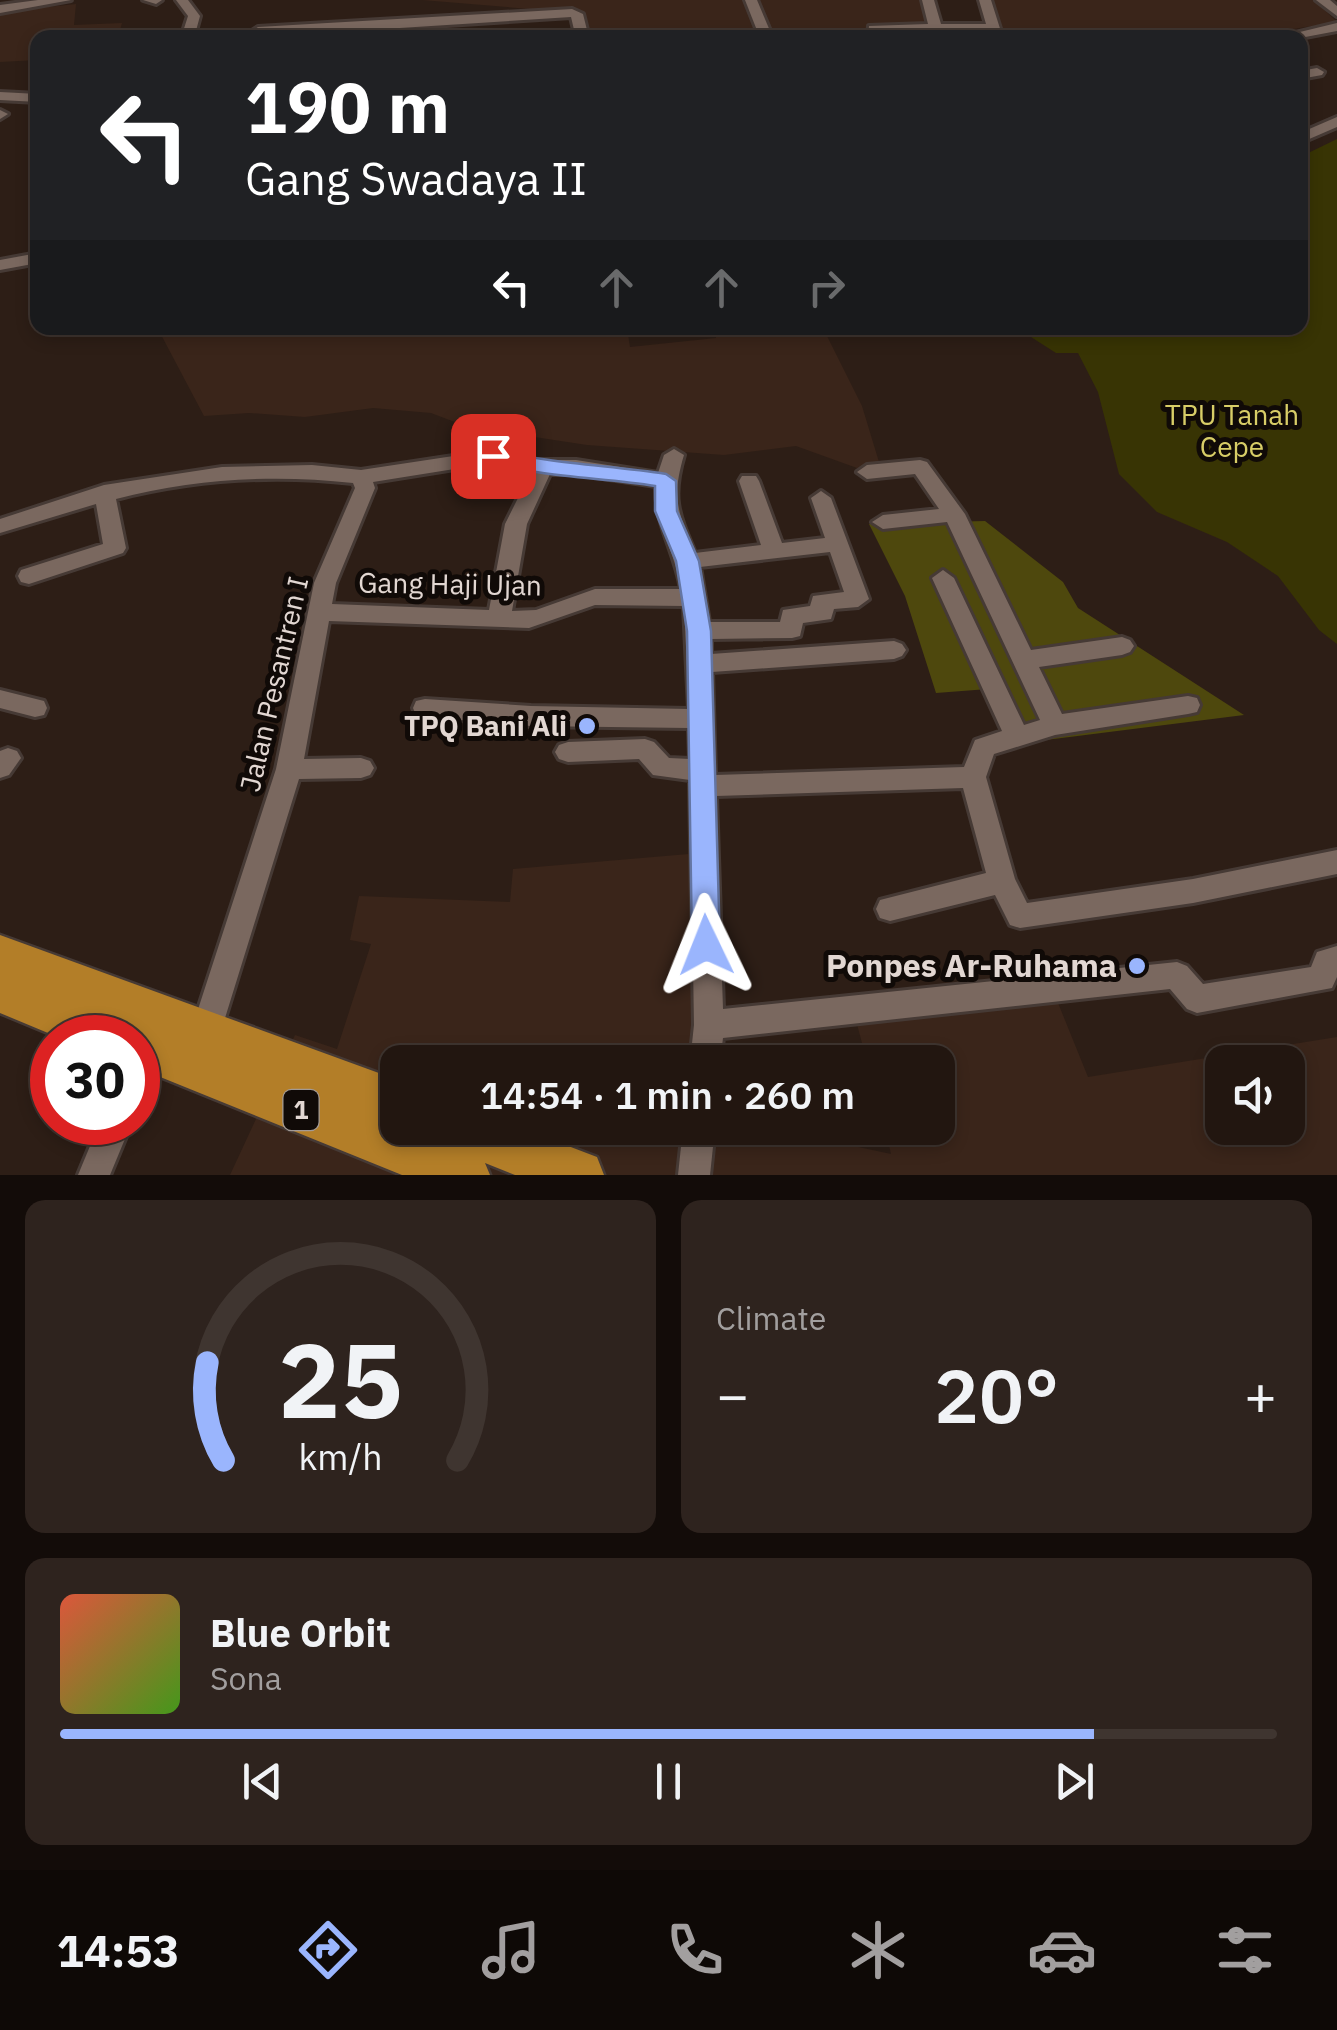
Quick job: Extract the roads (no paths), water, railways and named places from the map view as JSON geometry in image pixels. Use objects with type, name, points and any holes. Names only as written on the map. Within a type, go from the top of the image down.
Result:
[{"type":"highway","name":"1","points":[[0,955],[104,1015]]},
{"type":"highway","name":"1","points":[[0,992],[69,1015]]},
{"type":"highway","name":"1","points":[[160,1044],[380,1099]]},
{"type":"highway","name":"1","points":[[160,1046],[465,1175]]},
{"type":"highway","points":[[502,1145],[579,1175]]},
{"type":"street","points":[[0,9],[65,0]]},
{"type":"street","points":[[182,0],[194,16],[190,30]]},
{"type":"street","points":[[751,0],[764,30]]},
{"type":"street","points":[[928,0],[936,30]]},
{"type":"street","points":[[985,0],[995,30]]},
{"type":"street","points":[[1322,0],[1336,12]]},
{"type":"street","points":[[311,30],[575,13],[580,30]]},
{"type":"street","points":[[1308,33],[1337,27]]},
{"type":"street","points":[[876,30],[906,30]]},
{"type":"street","points":[[1308,74],[1317,72]]},
{"type":"street","points":[[0,96],[30,98]]},
{"type":"street","points":[[0,115],[30,112]]},
{"type":"street","points":[[1308,135],[1337,121]]},
{"type":"street","points":[[0,265],[30,259]]},
{"type":"street","points":[[674,454],[666,481],[666,511],[688,561],[699,631],[706,1045]]},
{"type":"street","points":[[0,526],[104,492],[234,469],[299,468],[362,477],[493,456],[526,467],[576,467],[666,481]]},
{"type":"street","points":[[499,618],[516,524],[543,467]]},
{"type":"street","points":[[867,472],[920,467],[954,514],[1055,724]]},
{"type":"street","name":"Jalan Pesantren I","points":[[160,1024],[289,768],[325,583],[365,488],[362,477]]},
{"type":"street","points":[[749,481],[773,549]]},
{"type":"street","points":[[28,576],[114,548],[104,492]]},
{"type":"street","points":[[699,631],[792,630],[792,616],[823,613],[821,602],[858,599],[821,498]]},
{"type":"street","points":[[882,522],[954,514]]},
{"type":"street","points":[[688,561],[840,544]]},
{"type":"street","points":[[943,578],[1018,738]]},
{"type":"street","name":"Gang Haji Ujan","points":[[321,612],[554,616],[576,601],[607,596],[693,598]]},
{"type":"street","points":[[1025,660],[1122,646]]},
{"type":"street","points":[[700,664],[894,650]]},
{"type":"street","points":[[0,699],[35,708]]},
{"type":"street","points":[[1188,705],[1055,724],[984,747],[973,777],[1002,880],[1020,916],[1192,891],[1337,862]]},
{"type":"street","points":[[425,708],[530,716],[700,719]]},
{"type":"street","points":[[568,752],[644,749],[662,768],[701,778],[973,777]]},
{"type":"street","points":[[289,768],[362,768]]},
{"type":"street","points":[[890,909],[1002,880]]},
{"type":"street","points":[[708,1025],[1177,975],[1197,999],[1322,979],[1327,961],[1337,959]]},
{"type":"street","points":[[94,1175],[106,1145]]},
{"type":"street","points":[[694,1175],[697,1145]]},
{"type":"place","name":"TPQ Bani Ali","points":[[587,726]]},
{"type":"place","name":"Ponpes Ar-Ruhama","points":[[1137,966]]},
{"type":"park label","name":"TPU Tanah Cepe","points":[[1232,431]]}]
